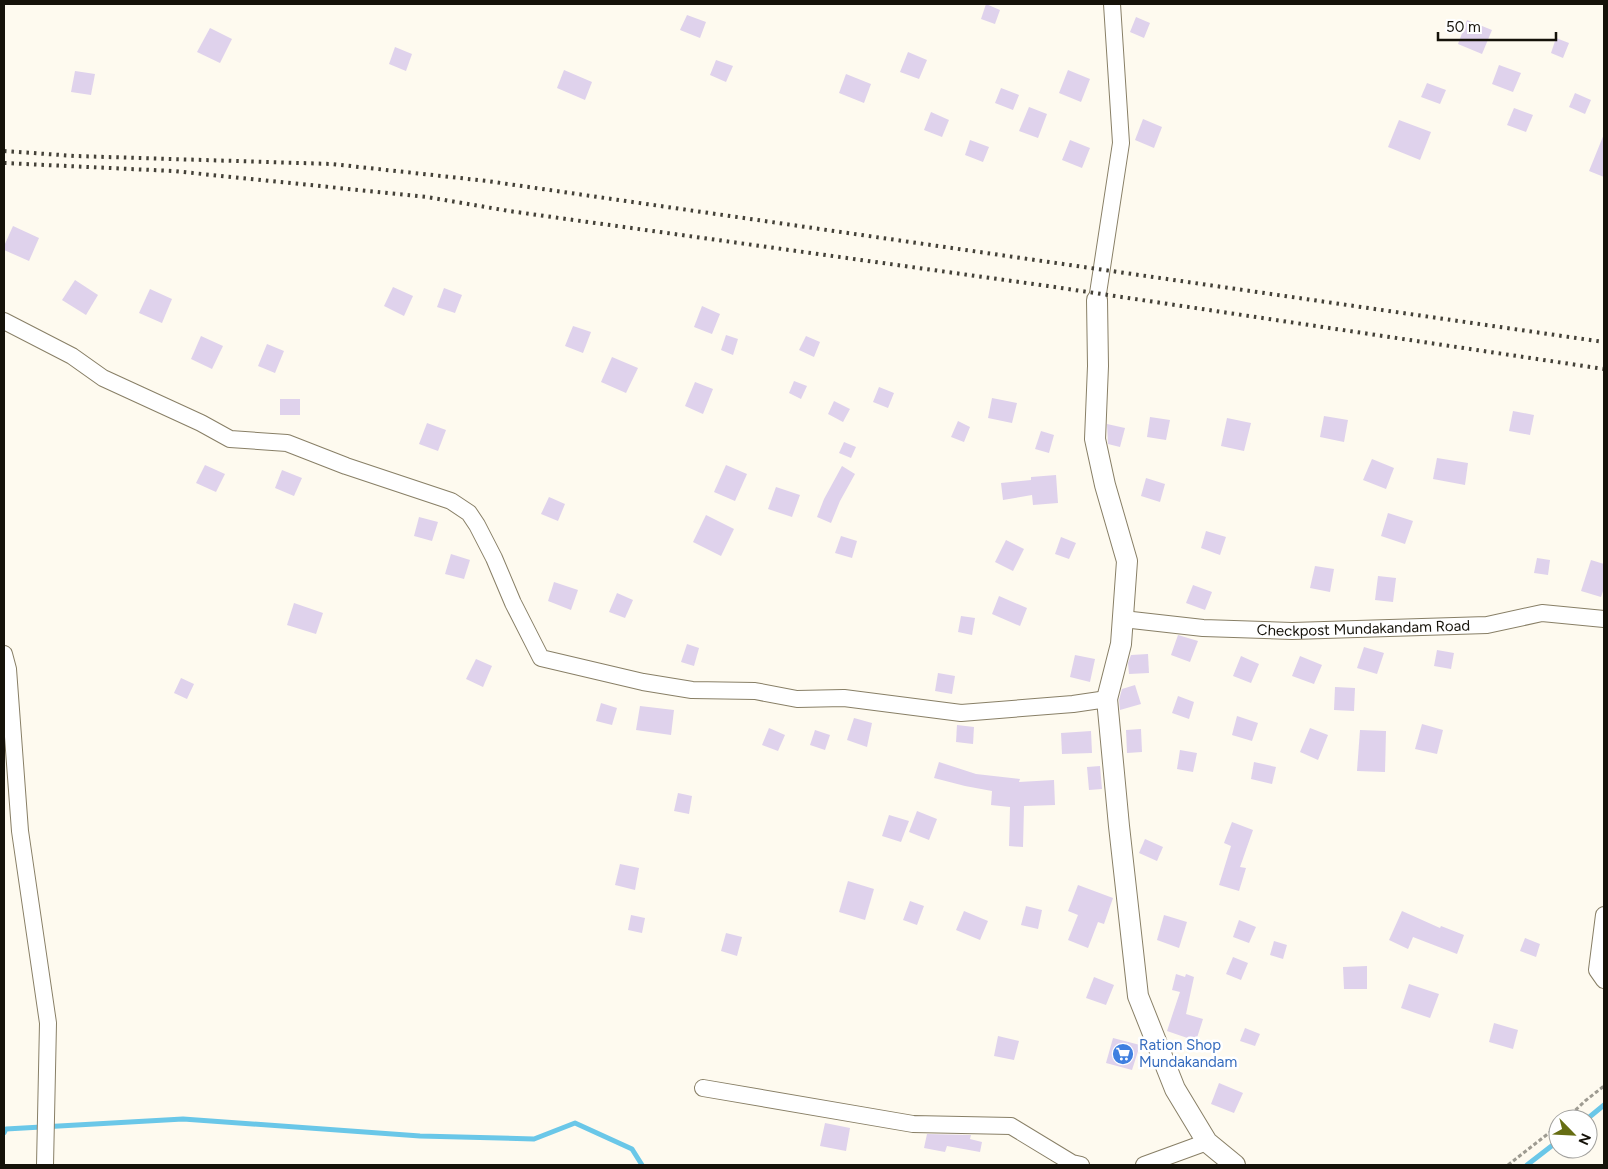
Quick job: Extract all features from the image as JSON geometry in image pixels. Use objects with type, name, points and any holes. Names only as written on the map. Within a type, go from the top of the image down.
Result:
[{"type":"street","points":[[1112,4],[1121,143],[1097,300],[1098,366],[1095,438],[1105,485],[1127,561],[1121,644],[1108,699],[1119,826],[1138,996],[1175,1089],[1208,1142],[1235,1165]]},
{"type":"street","points":[[4,321],[72,356],[103,378],[201,423],[230,439],[287,443],[346,466],[451,501],[469,513],[477,525],[541,658],[633,680],[692,690],[755,691],[798,699],[844,698],[961,713],[1073,704],[1108,699]]},
{"type":"street","name":"Checkpost Mundakandam Road","points":[[1123,619],[1203,628],[1292,630],[1487,625],[1542,613],[1604,619]]},
{"type":"street","points":[[4,654],[8,669],[20,831],[48,1023],[45,1165]]},
{"type":"street","points":[[1604,915],[1597,970],[1604,980]]},
{"type":"street","points":[[703,1088],[913,1124],[1011,1126],[1072,1164],[1081,1165]]},
{"type":"street","points":[[1144,1165],[1208,1142]]},
{"type":"path","points":[[1576,1109],[1604,1086]]},
{"type":"path","points":[[1508,1165],[1548,1134]]},
{"type":"building","points":[[986,4],[1000,10],[995,24],[981,19]]},
{"type":"building","points":[[687,15],[706,22],[700,38],[680,30]]},
{"type":"building","points":[[1136,17],[1150,23],[1144,38],[1130,32]]},
{"type":"building","points":[[1467,20],[1492,30],[1482,54],[1458,44]]},
{"type":"building","points":[[210,28],[232,39],[220,63],[197,52]]},
{"type":"building","points":[[1556,38],[1569,43],[1563,58],[1551,53]]},
{"type":"building","points":[[395,47],[412,54],[406,71],[389,64]]},
{"type":"building","points":[[908,52],[927,60],[919,79],[900,72]]},
{"type":"building","points":[[716,60],[733,66],[726,82],[710,75]]},
{"type":"building","points":[[1499,65],[1521,73],[1513,92],[1492,84]]},
{"type":"building","points":[[564,70],[592,82],[585,100],[557,88]]},
{"type":"building","points":[[1068,70],[1090,79],[1081,102],[1059,93]]},
{"type":"building","points":[[75,71],[95,74],[91,95],[71,92]]},
{"type":"building","points":[[846,74],[871,84],[864,103],[839,93]]},
{"type":"building","points":[[1427,83],[1446,90],[1440,104],[1421,97]]},
{"type":"building","points":[[1001,88],[1019,95],[1013,110],[995,103]]},
{"type":"building","points":[[1575,93],[1591,100],[1585,114],[1569,107]]},
{"type":"building","points":[[1029,107],[1047,114],[1038,138],[1019,131]]},
{"type":"building","points":[[1514,108],[1533,115],[1526,132],[1507,125]]},
{"type":"building","points":[[931,112],[949,120],[942,137],[924,130]]},
{"type":"building","points":[[1143,119],[1162,127],[1154,148],[1135,140]]},
{"type":"building","points":[[1399,120],[1431,132],[1420,160],[1388,147]]},
{"type":"building","points":[[1604,134],[1604,177],[1589,171]]},
{"type":"building","points":[[970,140],[989,147],[983,162],[965,155]]},
{"type":"building","points":[[1070,140],[1090,148],[1082,168],[1062,160]]},
{"type":"building","points":[[13,226],[39,238],[29,261],[4,250]]},
{"type":"building","points":[[75,280],[98,295],[86,315],[62,300]]},
{"type":"building","points":[[393,287],[413,296],[404,316],[384,306]]},
{"type":"building","points":[[444,288],[462,295],[455,313],[437,307]]},
{"type":"building","points":[[150,289],[172,299],[162,323],[139,313]]},
{"type":"building","points":[[702,306],[720,314],[712,334],[694,327]]},
{"type":"building","points":[[573,326],[591,332],[583,353],[565,346]]},
{"type":"building","points":[[726,335],[738,339],[733,355],[721,350]]},
{"type":"building","points":[[201,336],[223,346],[212,369],[191,359]]},
{"type":"building","points":[[806,336],[820,342],[814,357],[799,350]]},
{"type":"building","points":[[267,344],[284,351],[275,373],[258,366]]},
{"type":"building","points":[[612,357],[638,368],[626,393],[601,382]]},
{"type":"building","points":[[794,381],[807,386],[801,399],[789,393]]},
{"type":"building","points":[[695,382],[713,389],[703,414],[685,406]]},
{"type":"building","points":[[879,387],[894,393],[888,408],[873,402]]},
{"type":"building","points":[[992,398],[1017,403],[1012,423],[988,418]]},
{"type":"building","points":[[280,399],[300,399],[300,415],[280,415]]},
{"type":"building","points":[[834,401],[850,409],[843,422],[828,414]]},
{"type":"building","points":[[1513,411],[1534,415],[1530,435],[1509,431]]},
{"type":"building","points":[[1324,416],[1348,420],[1344,442],[1320,437]]},
{"type":"building","points":[[1150,417],[1170,420],[1166,440],[1147,437]]},
{"type":"building","points":[[1227,418],[1251,423],[1244,451],[1221,446]]},
{"type":"building","points":[[958,421],[970,427],[964,442],[951,437]]},
{"type":"building","points":[[427,423],[446,430],[438,451],[419,444]]},
{"type":"building","points":[[1107,424],[1125,428],[1120,447],[1108,444]]},
{"type":"building","points":[[1041,431],[1054,435],[1049,453],[1035,449]]},
{"type":"building","points":[[844,442],[856,447],[851,458],[839,453]]},
{"type":"building","points":[[1437,458],[1468,463],[1465,485],[1433,479]]},
{"type":"building","points":[[1372,459],[1394,468],[1386,489],[1363,480]]},
{"type":"building","points":[[205,465],[225,474],[216,492],[196,483]]},
{"type":"building","points":[[726,465],[747,474],[735,501],[714,492]]},
{"type":"building","points":[[842,466],[855,474],[840,501],[831,523],[817,517],[824,499]]},
{"type":"building","points":[[282,470],[302,478],[294,496],[275,488]]},
{"type":"building","points":[[1056,475],[1058,503],[1033,505],[1032,495],[1003,500],[1001,483],[1031,480],[1031,477]]},
{"type":"building","points":[[1146,478],[1165,484],[1160,502],[1141,496]]},
{"type":"building","points":[[776,487],[800,495],[792,517],[768,509]]},
{"type":"building","points":[[549,497],[565,504],[558,521],[541,514]]},
{"type":"building","points":[[1388,513],[1413,521],[1405,544],[1381,536]]},
{"type":"building","points":[[706,515],[734,529],[721,556],[693,542]]},
{"type":"building","points":[[419,517],[438,522],[432,541],[414,536]]},
{"type":"building","points":[[1206,531],[1226,537],[1220,555],[1201,548]]},
{"type":"building","points":[[841,536],[857,541],[852,558],[835,553]]},
{"type":"building","points":[[1061,537],[1076,543],[1069,559],[1055,554]]},
{"type":"building","points":[[1006,540],[1024,549],[1013,571],[995,562]]},
{"type":"building","points":[[451,554],[470,560],[464,579],[445,574]]},
{"type":"building","points":[[1537,558],[1550,560],[1548,575],[1534,573]]},
{"type":"building","points":[[1591,560],[1604,564],[1604,588],[1601,597],[1581,591]]},
{"type":"building","points":[[1315,566],[1334,569],[1330,592],[1310,588]]},
{"type":"building","points":[[1378,576],[1396,578],[1393,602],[1375,600]]},
{"type":"building","points":[[554,582],[578,590],[571,610],[548,601]]},
{"type":"building","points":[[1193,585],[1212,592],[1205,610],[1186,603]]},
{"type":"building","points":[[617,593],[633,600],[625,618],[609,612]]},
{"type":"building","points":[[999,596],[1027,608],[1020,626],[992,614]]},
{"type":"building","points":[[294,603],[323,613],[316,634],[287,625]]},
{"type":"building","points":[[961,616],[975,618],[972,635],[958,632]]},
{"type":"building","points":[[1178,635],[1198,641],[1190,662],[1171,655]]},
{"type":"building","points":[[687,644],[699,648],[694,666],[681,662]]},
{"type":"building","points":[[1364,647],[1384,653],[1377,674],[1357,668]]},
{"type":"building","points":[[1437,650],[1454,653],[1451,669],[1434,666]]},
{"type":"building","points":[[1148,654],[1149,673],[1129,674],[1128,663],[1131,655]]},
{"type":"building","points":[[1075,655],[1095,659],[1090,682],[1070,677]]},
{"type":"building","points":[[1241,656],[1259,664],[1251,683],[1233,676]]},
{"type":"building","points":[[1300,656],[1322,665],[1314,684],[1292,676]]},
{"type":"building","points":[[476,659],[492,666],[483,687],[466,679]]},
{"type":"building","points":[[938,673],[955,676],[952,694],[935,691]]},
{"type":"building","points":[[181,678],[194,684],[187,699],[174,693]]},
{"type":"building","points":[[1135,685],[1141,704],[1120,710],[1119,700],[1122,689]]},
{"type":"building","points":[[1335,687],[1355,688],[1354,711],[1334,710]]},
{"type":"building","points":[[1178,696],[1194,702],[1189,719],[1172,713]]},
{"type":"building","points":[[601,703],[617,708],[612,725],[596,721]]},
{"type":"building","points":[[640,706],[674,710],[671,735],[636,730]]},
{"type":"building","points":[[1237,716],[1258,723],[1252,741],[1232,735]]},
{"type":"building","points":[[854,718],[872,723],[867,747],[847,740]]},
{"type":"building","points":[[1422,724],[1443,730],[1437,754],[1415,749]]},
{"type":"building","points":[[957,725],[974,727],[973,744],[956,742]]},
{"type":"building","points":[[769,728],[785,735],[778,751],[762,745]]},
{"type":"building","points":[[1310,728],[1328,735],[1318,760],[1300,752]]},
{"type":"building","points":[[1141,729],[1142,752],[1127,753],[1126,730]]},
{"type":"building","points":[[815,730],[830,735],[825,750],[810,745]]},
{"type":"building","points":[[1360,730],[1386,731],[1385,772],[1357,771]]},
{"type":"building","points":[[1091,731],[1092,753],[1062,754],[1061,733]]},
{"type":"building","points":[[1180,750],[1197,753],[1193,772],[1177,769]]},
{"type":"building","points":[[939,762],[976,774],[1020,779],[1019,782],[1054,780],[1055,805],[1024,806],[1023,847],[1009,846],[1010,807],[991,805],[992,791],[934,778]]},
{"type":"building","points":[[1254,762],[1276,767],[1272,784],[1251,779]]},
{"type":"building","points":[[1100,766],[1102,789],[1089,790],[1087,767]]},
{"type":"building","points":[[678,793],[692,796],[689,814],[674,811]]},
{"type":"building","points":[[917,811],[937,819],[929,840],[909,832]]},
{"type":"building","points":[[889,815],[909,821],[901,842],[882,836]]},
{"type":"building","points":[[1232,822],[1253,830],[1240,867],[1246,868],[1239,891],[1219,885],[1231,846],[1224,843]]},
{"type":"building","points":[[1145,839],[1163,847],[1157,861],[1139,853]]},
{"type":"building","points":[[620,864],[639,868],[635,890],[615,885]]},
{"type":"building","points":[[848,881],[874,889],[865,920],[839,912]]},
{"type":"building","points":[[1078,885],[1113,898],[1104,924],[1098,922],[1088,948],[1068,940],[1078,915],[1068,911]]},
{"type":"building","points":[[910,901],[924,906],[917,925],[903,920]]},
{"type":"building","points":[[1026,906],[1042,910],[1038,929],[1021,925]]},
{"type":"building","points":[[964,911],[988,921],[980,940],[956,930]]},
{"type":"building","points":[[1402,911],[1440,928],[1441,926],[1464,935],[1457,954],[1413,937],[1408,949],[1389,940]]},
{"type":"building","points":[[631,915],[645,918],[642,933],[628,930]]},
{"type":"building","points":[[1164,915],[1187,922],[1179,948],[1157,940]]},
{"type":"building","points":[[1239,920],[1256,927],[1249,943],[1233,937]]},
{"type":"building","points":[[726,933],[742,937],[737,956],[721,951]]},
{"type":"building","points":[[1525,938],[1540,944],[1536,957],[1520,951]]},
{"type":"building","points":[[1274,941],[1287,945],[1283,959],[1270,955]]},
{"type":"building","points":[[1233,957],[1248,963],[1241,980],[1226,974]]},
{"type":"building","points":[[1367,966],[1367,989],[1344,989],[1343,967]]},
{"type":"building","points":[[1176,974],[1185,977],[1186,974],[1194,977],[1186,1014],[1203,1019],[1196,1041],[1167,1031],[1180,992],[1172,990]]},
{"type":"building","points":[[1094,977],[1114,985],[1106,1005],[1086,998]]},
{"type":"building","points":[[1409,984],[1439,994],[1430,1018],[1401,1008]]},
{"type":"building","points":[[1494,1023],[1518,1030],[1513,1049],[1489,1042]]},
{"type":"building","points":[[1245,1028],[1260,1034],[1255,1046],[1240,1041]]},
{"type":"building","points":[[998,1036],[1019,1041],[1014,1060],[994,1056]]},
{"type":"building","name":"Ration Shop Mundakandam","points":[[1113,1038],[1140,1045],[1132,1070],[1106,1063]]},
{"type":"building","points":[[1219,1083],[1243,1093],[1234,1113],[1211,1104]]},
{"type":"building","points":[[825,1123],[850,1128],[846,1151],[820,1146]]},
{"type":"building","points":[[927,1134],[971,1135],[970,1139],[982,1142],[980,1152],[947,1146],[945,1152],[924,1148]]},
{"type":"waterway","points":[[1598,1110],[1604,1105]]},
{"type":"waterway","points":[[4,1133],[6,1129],[183,1119],[420,1136],[534,1139],[575,1123],[632,1149],[642,1165]]},
{"type":"waterway","points":[[1527,1165],[1548,1149]]},
{"type":"railway","points":[[4,151],[75,156],[332,164],[487,181],[1604,342]]},
{"type":"railway","points":[[4,163],[173,171],[427,197],[509,211],[1048,286],[1604,369]]},
{"type":"place","name":"Ration Shop Mundakandam","points":[[1123,1054]]}]
